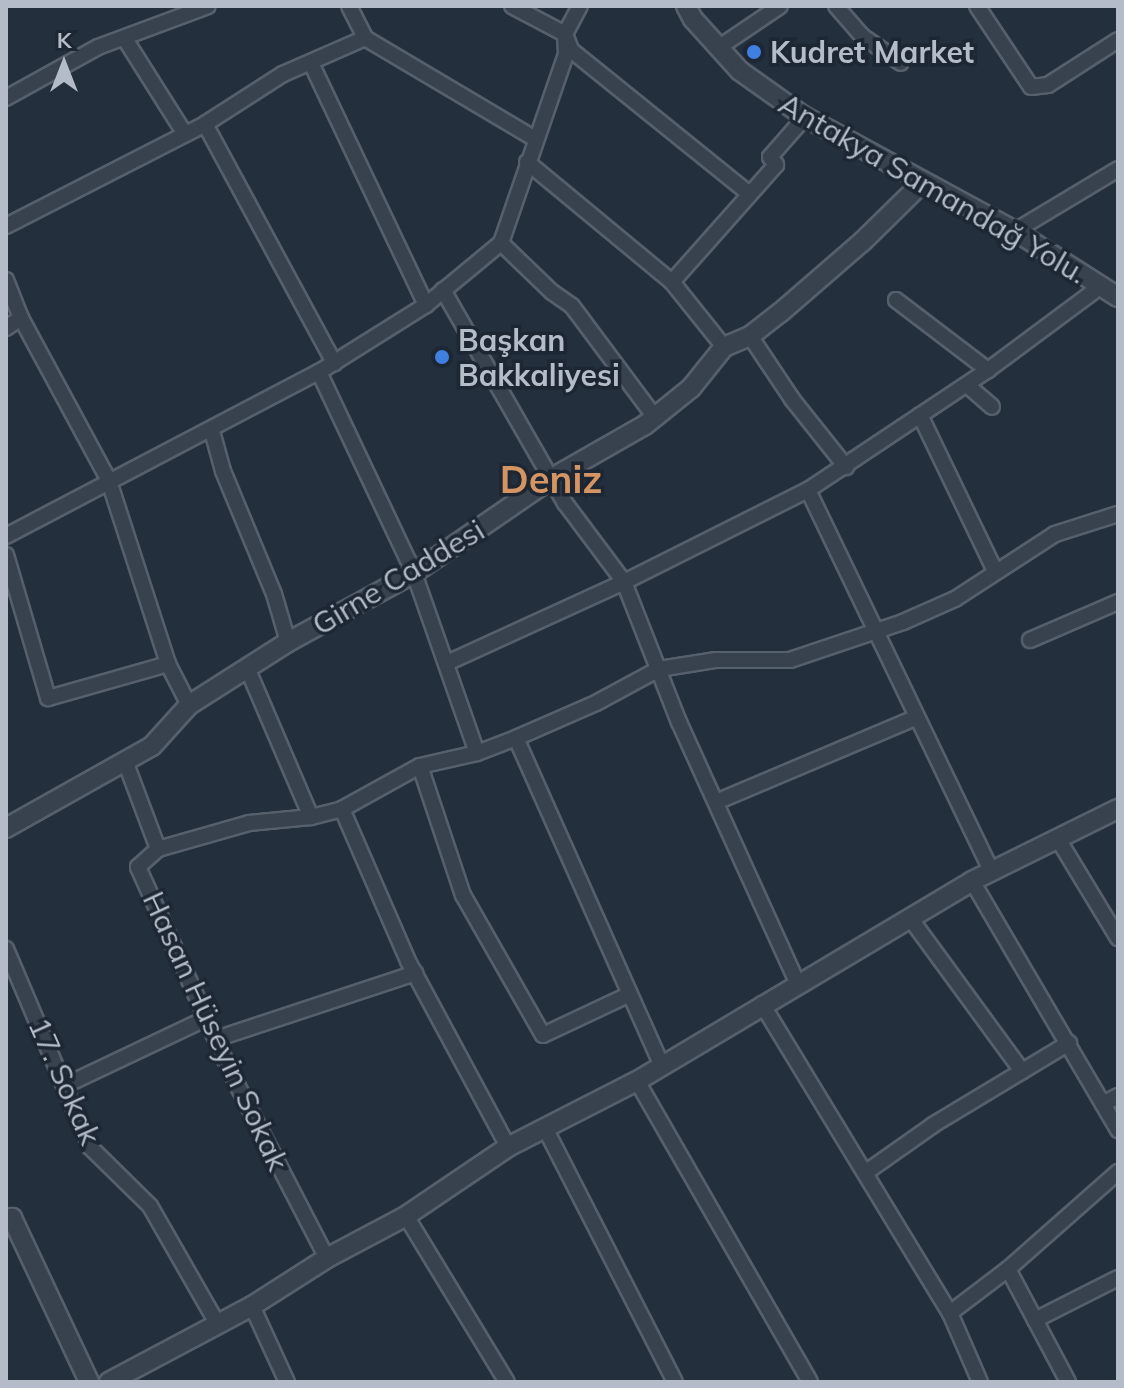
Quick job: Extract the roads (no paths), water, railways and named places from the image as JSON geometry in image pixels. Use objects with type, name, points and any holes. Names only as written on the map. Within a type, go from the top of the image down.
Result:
[{"type":"street","points":[[6,98],[98,47],[208,6]]},
{"type":"street","points":[[349,6],[365,38],[535,139]]},
{"type":"street","points":[[512,6],[565,34],[571,50],[748,193]]},
{"type":"street","points":[[6,536],[212,431],[319,372],[426,305],[501,243],[566,54],[565,34],[580,6]]},
{"type":"street","name":"Antakya Samandağ Yolu.","points":[[686,6],[693,19],[721,46],[740,71],[805,117],[1015,231],[1118,297]]},
{"type":"street","points":[[721,46],[780,6]]},
{"type":"street","points":[[836,6],[862,36],[901,63]]},
{"type":"street","points":[[977,6],[1031,87],[1048,85],[1118,40]]},
{"type":"street","points":[[6,226],[205,124],[283,74],[365,38]]},
{"type":"street","points":[[125,39],[185,134]]},
{"type":"street","points":[[311,63],[426,305]]},
{"type":"street","points":[[672,282],[776,165],[770,157],[805,117]]},
{"type":"street","points":[[205,124],[334,363]]},
{"type":"street","points":[[527,162],[672,282],[724,347]]},
{"type":"street","points":[[1015,231],[1118,169]]},
{"type":"street","name":"Girne Caddesi","points":[[6,828],[152,746],[189,705],[288,642],[414,573],[552,478],[654,416],[691,388],[724,347],[750,336],[863,241],[922,183]]},
{"type":"street","points":[[501,243],[552,292],[572,306],[654,416]]},
{"type":"street","points":[[6,280],[21,318],[109,481],[168,664],[189,705]]},
{"type":"street","points":[[447,663],[624,582],[808,490],[967,385],[1101,286]]},
{"type":"street","points":[[443,290],[565,503],[624,582],[716,802],[797,982]]},
{"type":"street","points":[[896,300],[988,370]]},
{"type":"street","points":[[6,328],[21,318]]},
{"type":"street","points":[[750,336],[792,399],[846,467]]},
{"type":"street","points":[[319,372],[414,573],[477,753]]},
{"type":"street","points":[[967,385],[992,407]]},
{"type":"street","points":[[920,415],[995,571]]},
{"type":"street","points":[[212,431],[223,471],[274,594],[288,642]]},
{"type":"street","points":[[808,490],[991,871]]},
{"type":"street","points":[[158,849],[249,823],[311,817],[342,809],[420,766],[477,753],[516,738],[596,703],[659,669],[716,660],[790,660],[903,622],[955,599],[1055,534],[1118,514]]},
{"type":"street","points":[[6,555],[48,698],[168,664]]},
{"type":"street","points":[[1030,640],[1118,602]]},
{"type":"street","points":[[248,670],[311,817]]},
{"type":"street","points":[[716,802],[915,718]]},
{"type":"street","points":[[516,738],[662,1066]]},
{"type":"street","name":"Hasan Hüseyin Sokak","points":[[125,761],[158,849],[138,867],[232,1075],[327,1258]]},
{"type":"street","points":[[420,766],[463,895],[543,1035],[628,995]]},
{"type":"street","points":[[342,809],[415,973],[508,1147]]},
{"type":"street","points":[[109,1382],[252,1306],[327,1258],[406,1216],[508,1147],[637,1081],[797,982],[972,881],[1118,809]]},
{"type":"street","points":[[1058,839],[1118,938]]},
{"type":"street","points":[[972,881],[1039,1001],[1069,1043],[1118,1130]]},
{"type":"street","points":[[910,918],[1022,1071]]},
{"type":"street","name":"17. Sokak","points":[[6,949],[90,1147],[150,1206],[217,1323]]},
{"type":"street","points":[[216,1039],[415,973]]},
{"type":"street","points":[[762,1004],[950,1313],[980,1382]]},
{"type":"street","points":[[66,1085],[207,1018]]},
{"type":"street","points":[[865,1173],[1069,1043]]},
{"type":"street","points":[[637,1081],[810,1382]]},
{"type":"street","points":[[1103,1104],[1118,1096]]},
{"type":"street","points":[[546,1130],[675,1382]]},
{"type":"street","points":[[950,1313],[1008,1269],[1118,1172]]},
{"type":"street","points":[[406,1216],[507,1382]]},
{"type":"street","points":[[6,1221],[12,1218],[89,1382]]},
{"type":"street","points":[[1008,1269],[1068,1382]]},
{"type":"street","points":[[1035,1320],[1118,1278]]},
{"type":"street","points":[[252,1306],[287,1382]]},
{"type":"place","name":"Kudret Market","points":[[754,52]]},
{"type":"place","name":"Başkan Bakkaliyesi","points":[[442,357]]},
{"type":"district","name":"Deniz","points":[[551,480]]}]
